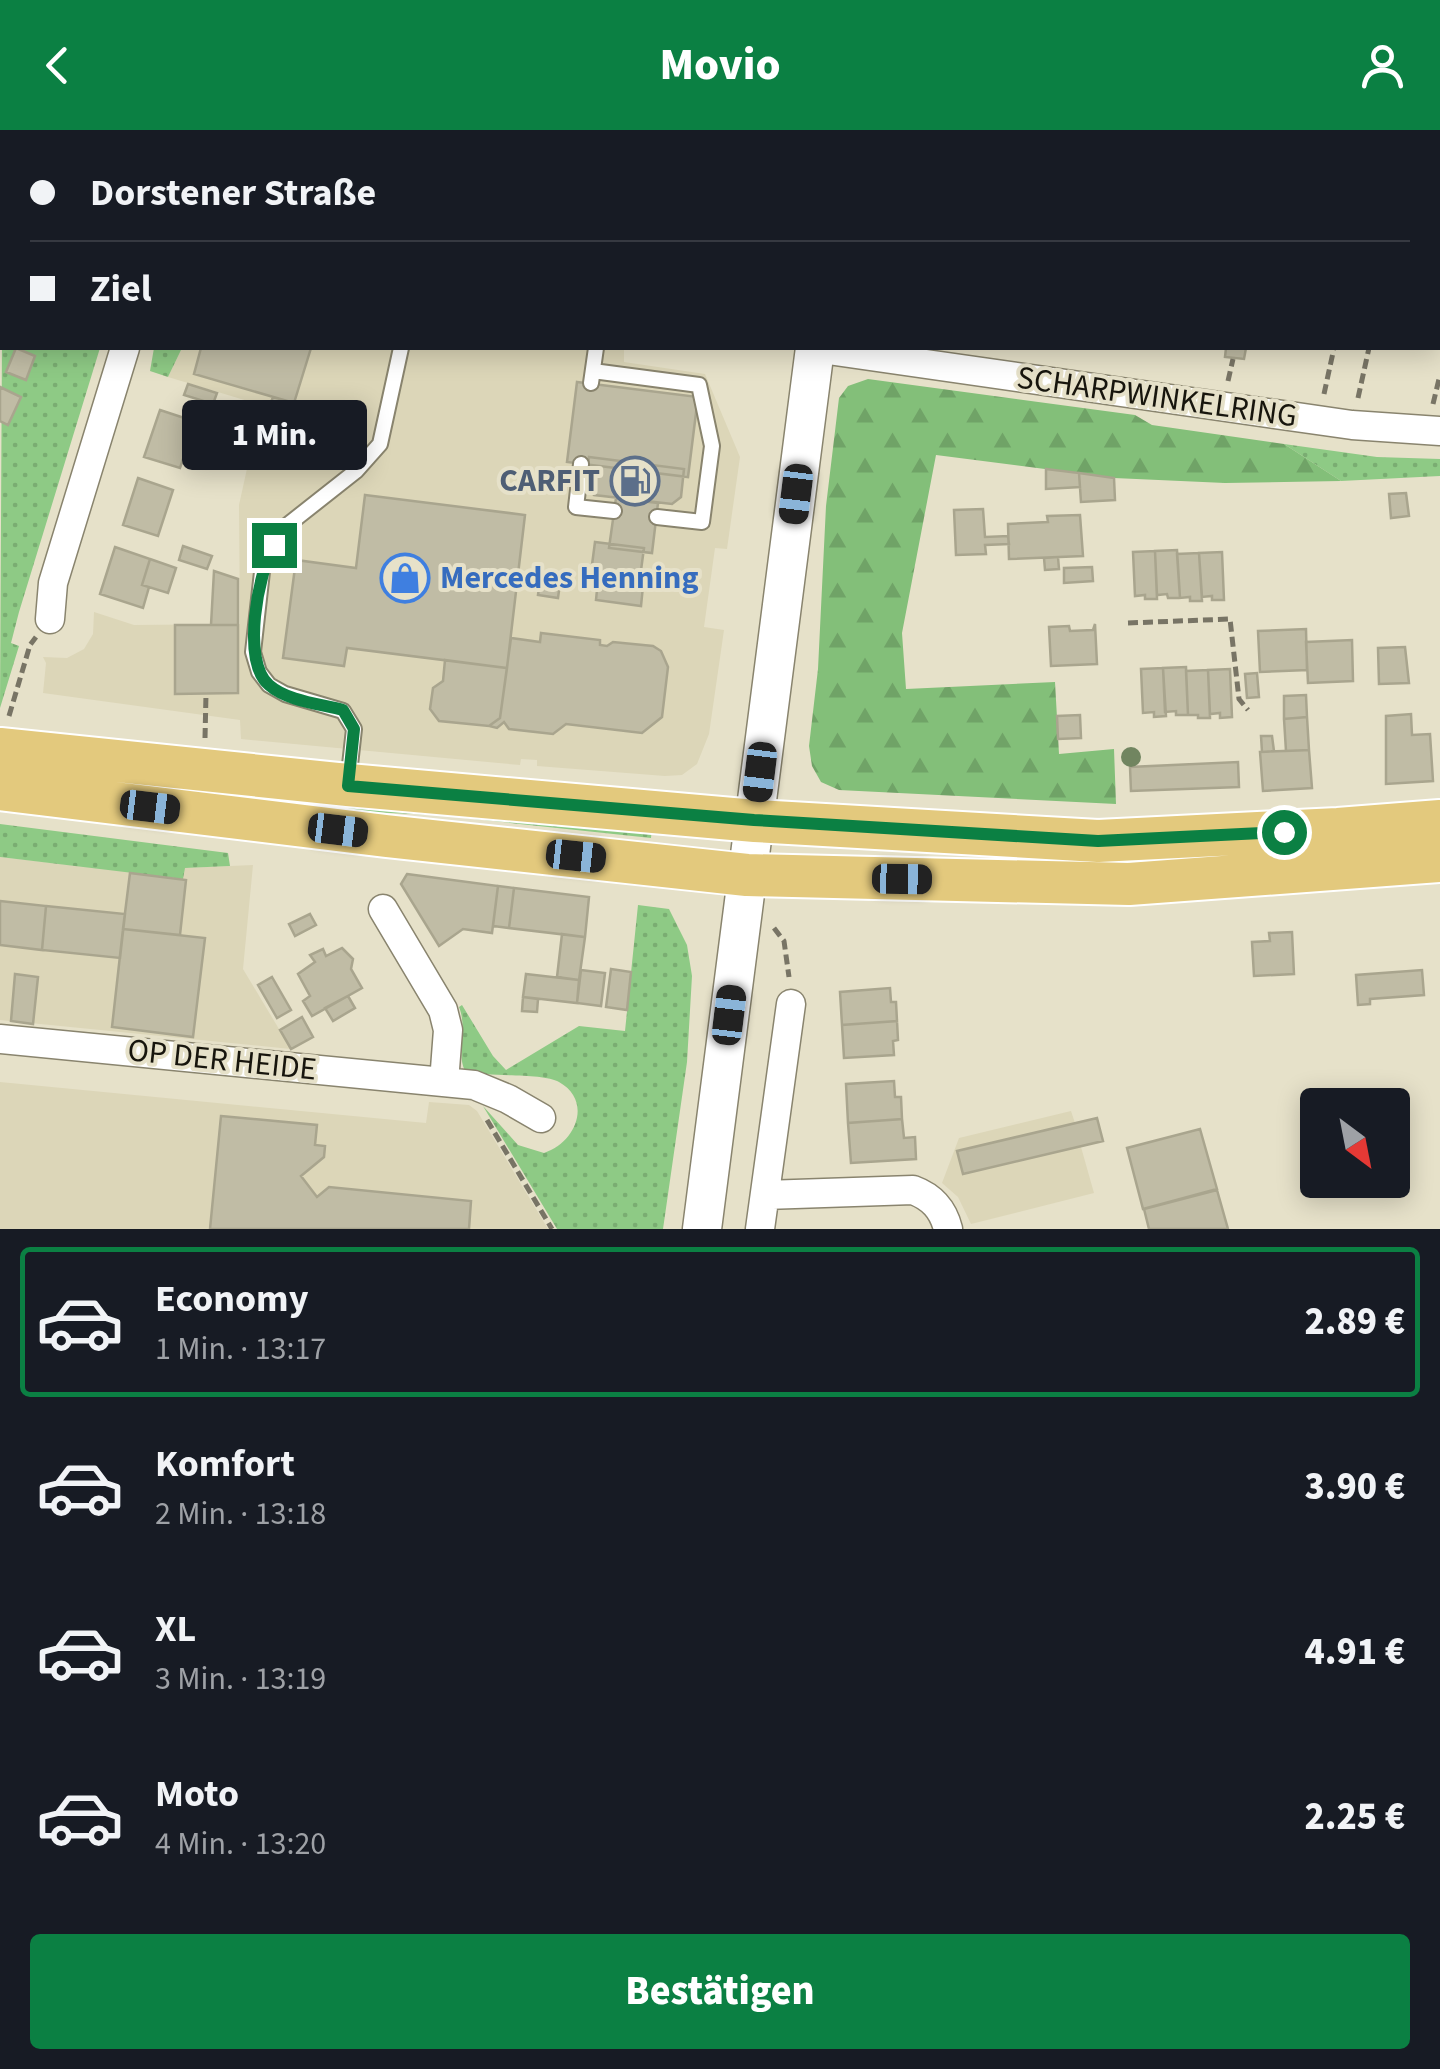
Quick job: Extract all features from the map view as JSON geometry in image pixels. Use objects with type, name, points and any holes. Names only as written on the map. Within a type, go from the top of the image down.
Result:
[{"type":"main road","points":[[702,1229],[814,350]]},
{"type":"main road","points":[[1,762],[754,820],[1098,841],[1440,821]]},
{"type":"main road","points":[[1,762],[386,836],[747,875],[1129,884],[1440,861]]},
{"type":"street","points":[[50,619],[53,582],[124,350]]},
{"type":"street","name":"SCHARPWINKELRING","points":[[828,350],[1352,425],[1440,431]]},
{"type":"street","points":[[383,908],[443,1010],[448,1030],[444,1082]]},
{"type":"street","points":[[760,1229],[791,1004]]},
{"type":"street","name":"OP DER HEIDE","points":[[0,1039],[474,1085],[541,1118]]},
{"type":"street","points":[[764,1195],[913,1190],[940,1208],[948,1229]]},
{"type":"lane","points":[[348,786],[354,729],[343,710],[285,694],[269,685],[258,672],[253,652],[263,563],[285,527],[356,471],[380,444],[402,350]]},
{"type":"lane","points":[[596,350],[592,377],[699,385],[712,446],[702,522],[656,517]]},
{"type":"lane","points":[[692,444],[712,446]]},
{"type":"lane","points":[[581,464],[576,507],[614,512]]},
{"type":"path","points":[[1319,420],[1334,350]]},
{"type":"path","points":[[1352,425],[1369,350]]},
{"type":"path","points":[[1,762],[12,698],[30,645],[50,619]]},
{"type":"path","points":[[1128,623],[1230,619],[1240,699],[1248,710]]},
{"type":"path","points":[[206,694],[206,726]]},
{"type":"path","points":[[774,928],[784,941],[791,1004]]},
{"type":"path","points":[[474,1085],[478,1106],[552,1229]]},
{"type":"shaded area","points":[[181,350],[624,350],[624,362],[705,374],[740,457],[727,549],[715,548],[704,627],[724,630],[709,734],[697,764],[682,775],[665,776],[537,766],[537,760],[521,759],[520,765],[241,739],[240,720],[43,693],[43,657],[67,658],[84,649],[93,634],[94,612],[134,625],[240,624],[239,505],[261,405],[168,377]]},
{"type":"shaded area","points":[[0,857],[183,878],[184,868],[253,865],[243,969],[291,1049],[0,1020]]},
{"type":"shaded area","points":[[0,1082],[426,1123],[429,1102],[469,1105],[477,1111],[548,1229],[0,1229]]},
{"type":"shaded area","points":[[1071,1111],[1075,1123],[1097,1118],[1103,1141],[1081,1147],[1094,1193],[971,1224],[958,1197],[942,1183],[959,1138]]},
{"type":"green space","points":[[2,350],[99,350],[19,612],[11,643],[19,646],[0,708]]},
{"type":"green space","points":[[154,350],[181,350],[168,377],[150,371]]},
{"type":"green space","points":[[868,379],[1135,415],[1152,425],[1284,444],[1341,481],[1225,483],[1114,478],[936,455],[902,633],[906,689],[1055,682],[1059,754],[1114,749],[1116,804],[839,790],[821,782],[812,766],[809,746],[818,669],[826,506],[839,398],[848,386]]},
{"type":"green space","points":[[1284,444],[1377,457],[1440,459],[1440,476],[1341,481]]},
{"type":"green space","points":[[0,771],[652,826],[651,838],[437,815],[344,811]]},
{"type":"green space","points":[[0,824],[228,853],[230,866],[185,868],[183,879],[0,857]]},
{"type":"green space","points":[[638,905],[669,909],[687,945],[692,976],[687,1062],[663,1229],[557,1229],[483,1106],[518,1145],[544,1153],[572,1131],[578,1110],[576,1100],[569,1090],[551,1079],[465,1071],[459,1007],[462,1005],[506,1070],[579,1026],[625,1031]]},
{"type":"building","points":[[15,350],[35,356],[26,380],[6,372]]},
{"type":"building","points":[[200,350],[310,350],[294,403],[194,374]]},
{"type":"building","points":[[1226,350],[1246,350],[1244,359],[1225,357]]},
{"type":"building","points":[[577,382],[698,397],[688,477],[567,462]]},
{"type":"building","points":[[188,384],[217,393],[213,404],[184,395]]},
{"type":"building","points":[[0,387],[21,397],[8,425],[0,421]]},
{"type":"building","points":[[273,397],[294,403],[291,414],[269,407]]},
{"type":"building","points":[[160,410],[224,431],[216,454],[188,444],[180,468],[144,457]]},
{"type":"building","name":"CARFIT","points":[[589,457],[684,469],[681,497],[672,504],[594,495],[586,486]]},
{"type":"building","points":[[1046,469],[1079,473],[1080,487],[1046,489]]},
{"type":"building","points":[[1079,473],[1114,478],[1115,500],[1081,502]]},
{"type":"building","points":[[138,478],[173,490],[158,536],[123,525]]},
{"type":"building","points":[[1406,493],[1409,516],[1391,518],[1389,494]]},
{"type":"building","name":"Mercedes Henning","points":[[365,495],[525,515],[507,668],[347,648],[344,666],[283,658],[296,560],[356,568]]},
{"type":"building","points":[[616,498],[658,503],[652,553],[609,548]]},
{"type":"building","points":[[983,509],[985,537],[1008,536],[1009,544],[985,545],[986,554],[956,555],[954,510]]},
{"type":"building","points":[[1080,515],[1083,556],[1009,559],[1008,524],[1048,522],[1047,516]]},
{"type":"building","points":[[595,542],[644,548],[639,585],[643,586],[641,606],[596,600],[598,580],[590,580]]},
{"type":"building","points":[[183,546],[212,556],[207,569],[179,560]]},
{"type":"building","points":[[115,547],[150,559],[142,585],[149,587],[143,608],[100,594]]},
{"type":"building","points":[[1177,550],[1180,598],[1157,595],[1155,551]]},
{"type":"building","points":[[1155,551],[1157,599],[1135,596],[1133,552]]},
{"type":"building","points":[[1222,552],[1224,600],[1202,597],[1199,553]]},
{"type":"building","points":[[1199,553],[1202,601],[1180,598],[1177,554]]},
{"type":"building","points":[[1058,557],[1059,569],[1045,570],[1044,558]]},
{"type":"building","points":[[150,559],[176,568],[168,593],[142,585]]},
{"type":"building","points":[[1092,567],[1093,581],[1064,583],[1064,568]]},
{"type":"building","points":[[214,571],[238,579],[238,625],[211,625]]},
{"type":"building","points":[[541,573],[561,576],[558,598],[538,595]]},
{"type":"building","points":[[1095,624],[1097,664],[1051,666],[1049,627],[1093,630]]},
{"type":"building","points":[[175,625],[238,625],[238,693],[175,694]]},
{"type":"building","points":[[1306,629],[1307,670],[1260,672],[1258,631]]},
{"type":"building","points":[[541,633],[600,640],[600,645],[607,646],[613,642],[653,646],[661,651],[668,667],[662,717],[642,733],[566,724],[553,734],[509,729],[504,722],[497,728],[489,726],[500,718],[511,638],[540,642]]},
{"type":"building","points":[[1352,640],[1353,681],[1308,683],[1306,642]]},
{"type":"building","points":[[1405,647],[1409,683],[1379,684],[1378,648]]},
{"type":"building","name":"Mercedes Henning","points":[[445,660],[507,668],[500,718],[489,726],[439,721],[430,709],[433,688],[443,681]]},
{"type":"building","points":[[1186,667],[1188,715],[1165,712],[1163,668]]},
{"type":"building","points":[[1163,668],[1166,716],[1154,717],[1154,712],[1143,713],[1141,669]]},
{"type":"building","points":[[1230,669],[1232,717],[1220,718],[1220,713],[1210,714],[1208,670]]},
{"type":"building","points":[[1208,670],[1210,718],[1188,715],[1186,671]]},
{"type":"building","points":[[1257,673],[1259,697],[1247,698],[1245,674]]},
{"type":"building","points":[[1306,695],[1307,717],[1284,719],[1284,696]]},
{"type":"building","points":[[1411,714],[1412,735],[1430,734],[1433,781],[1386,784],[1386,716]]},
{"type":"building","points":[[1080,715],[1081,738],[1058,739],[1057,716]]},
{"type":"building","points":[[1307,717],[1309,750],[1286,751],[1284,719]]},
{"type":"building","points":[[1261,736],[1272,736],[1274,751],[1262,752]]},
{"type":"building","points":[[1309,750],[1312,788],[1263,791],[1260,752]]},
{"type":"building","points":[[1238,762],[1239,787],[1131,791],[1130,767]]},
{"type":"building","points":[[130,873],[186,880],[180,935],[123,929]]},
{"type":"building","points":[[407,874],[498,886],[492,933],[463,929],[439,946],[401,884]]},
{"type":"building","points":[[498,886],[514,888],[509,928],[493,926]]},
{"type":"building","points":[[514,888],[589,897],[585,937],[509,928]]},
{"type":"building","points":[[0,901],[46,906],[42,950],[0,945]]},
{"type":"building","points":[[46,906],[125,914],[120,958],[42,950]]},
{"type":"building","points":[[310,914],[316,925],[295,936],[289,924]]},
{"type":"building","points":[[123,929],[205,938],[193,1037],[112,1027]]},
{"type":"building","points":[[1292,932],[1294,974],[1254,976],[1252,942],[1270,941],[1269,933]]},
{"type":"building","points":[[562,934],[585,937],[579,980],[557,977]]},
{"type":"building","points":[[342,948],[353,959],[351,969],[362,988],[312,1016],[303,1001],[310,996],[298,974],[315,962],[310,955],[323,949],[326,956]]},
{"type":"building","points":[[611,969],[631,972],[627,1010],[606,1007]]},
{"type":"building","points":[[581,970],[605,973],[601,1006],[577,1003]]},
{"type":"building","points":[[1422,970],[1424,995],[1370,999],[1370,1004],[1358,1005],[1356,975]]},
{"type":"building","points":[[15,974],[38,977],[33,1024],[11,1021]]},
{"type":"building","points":[[526,974],[579,980],[577,1003],[523,997]]},
{"type":"building","points":[[272,977],[291,1010],[277,1018],[258,985]]},
{"type":"building","points":[[890,988],[897,1021],[842,1025],[840,992]]},
{"type":"building","points":[[348,996],[355,1008],[333,1021],[325,1008]]},
{"type":"building","points":[[523,997],[538,999],[537,1012],[522,1011]]},
{"type":"building","points":[[302,1017],[313,1037],[291,1049],[280,1030]]},
{"type":"building","points":[[897,1021],[894,1055],[844,1058],[842,1025]]},
{"type":"building","points":[[894,1081],[895,1097],[901,1097],[902,1119],[848,1123],[846,1084]]},
{"type":"building","points":[[221,1116],[317,1125],[315,1145],[325,1146],[324,1157],[301,1176],[317,1197],[329,1187],[471,1201],[469,1229],[210,1229]]},
{"type":"building","points":[[1097,1118],[1103,1141],[963,1174],[957,1151]]},
{"type":"building","points":[[902,1119],[904,1138],[915,1137],[916,1159],[851,1163],[848,1123]]},
{"type":"building","points":[[1200,1129],[1217,1189],[1143,1209],[1127,1148]]},
{"type":"building","points":[[1217,1190],[1228,1229],[1149,1229],[1144,1209]]},
{"type":"place","name":"CARFIT","points":[[635,481]]},
{"type":"place","name":"Mercedes Henning","points":[[405,578]]},
{"type":"route","points":[[274,545],[263,563],[253,652],[258,672],[269,685],[285,694],[343,710],[354,729],[348,786],[754,820],[1098,841],[1284,832]]}]
